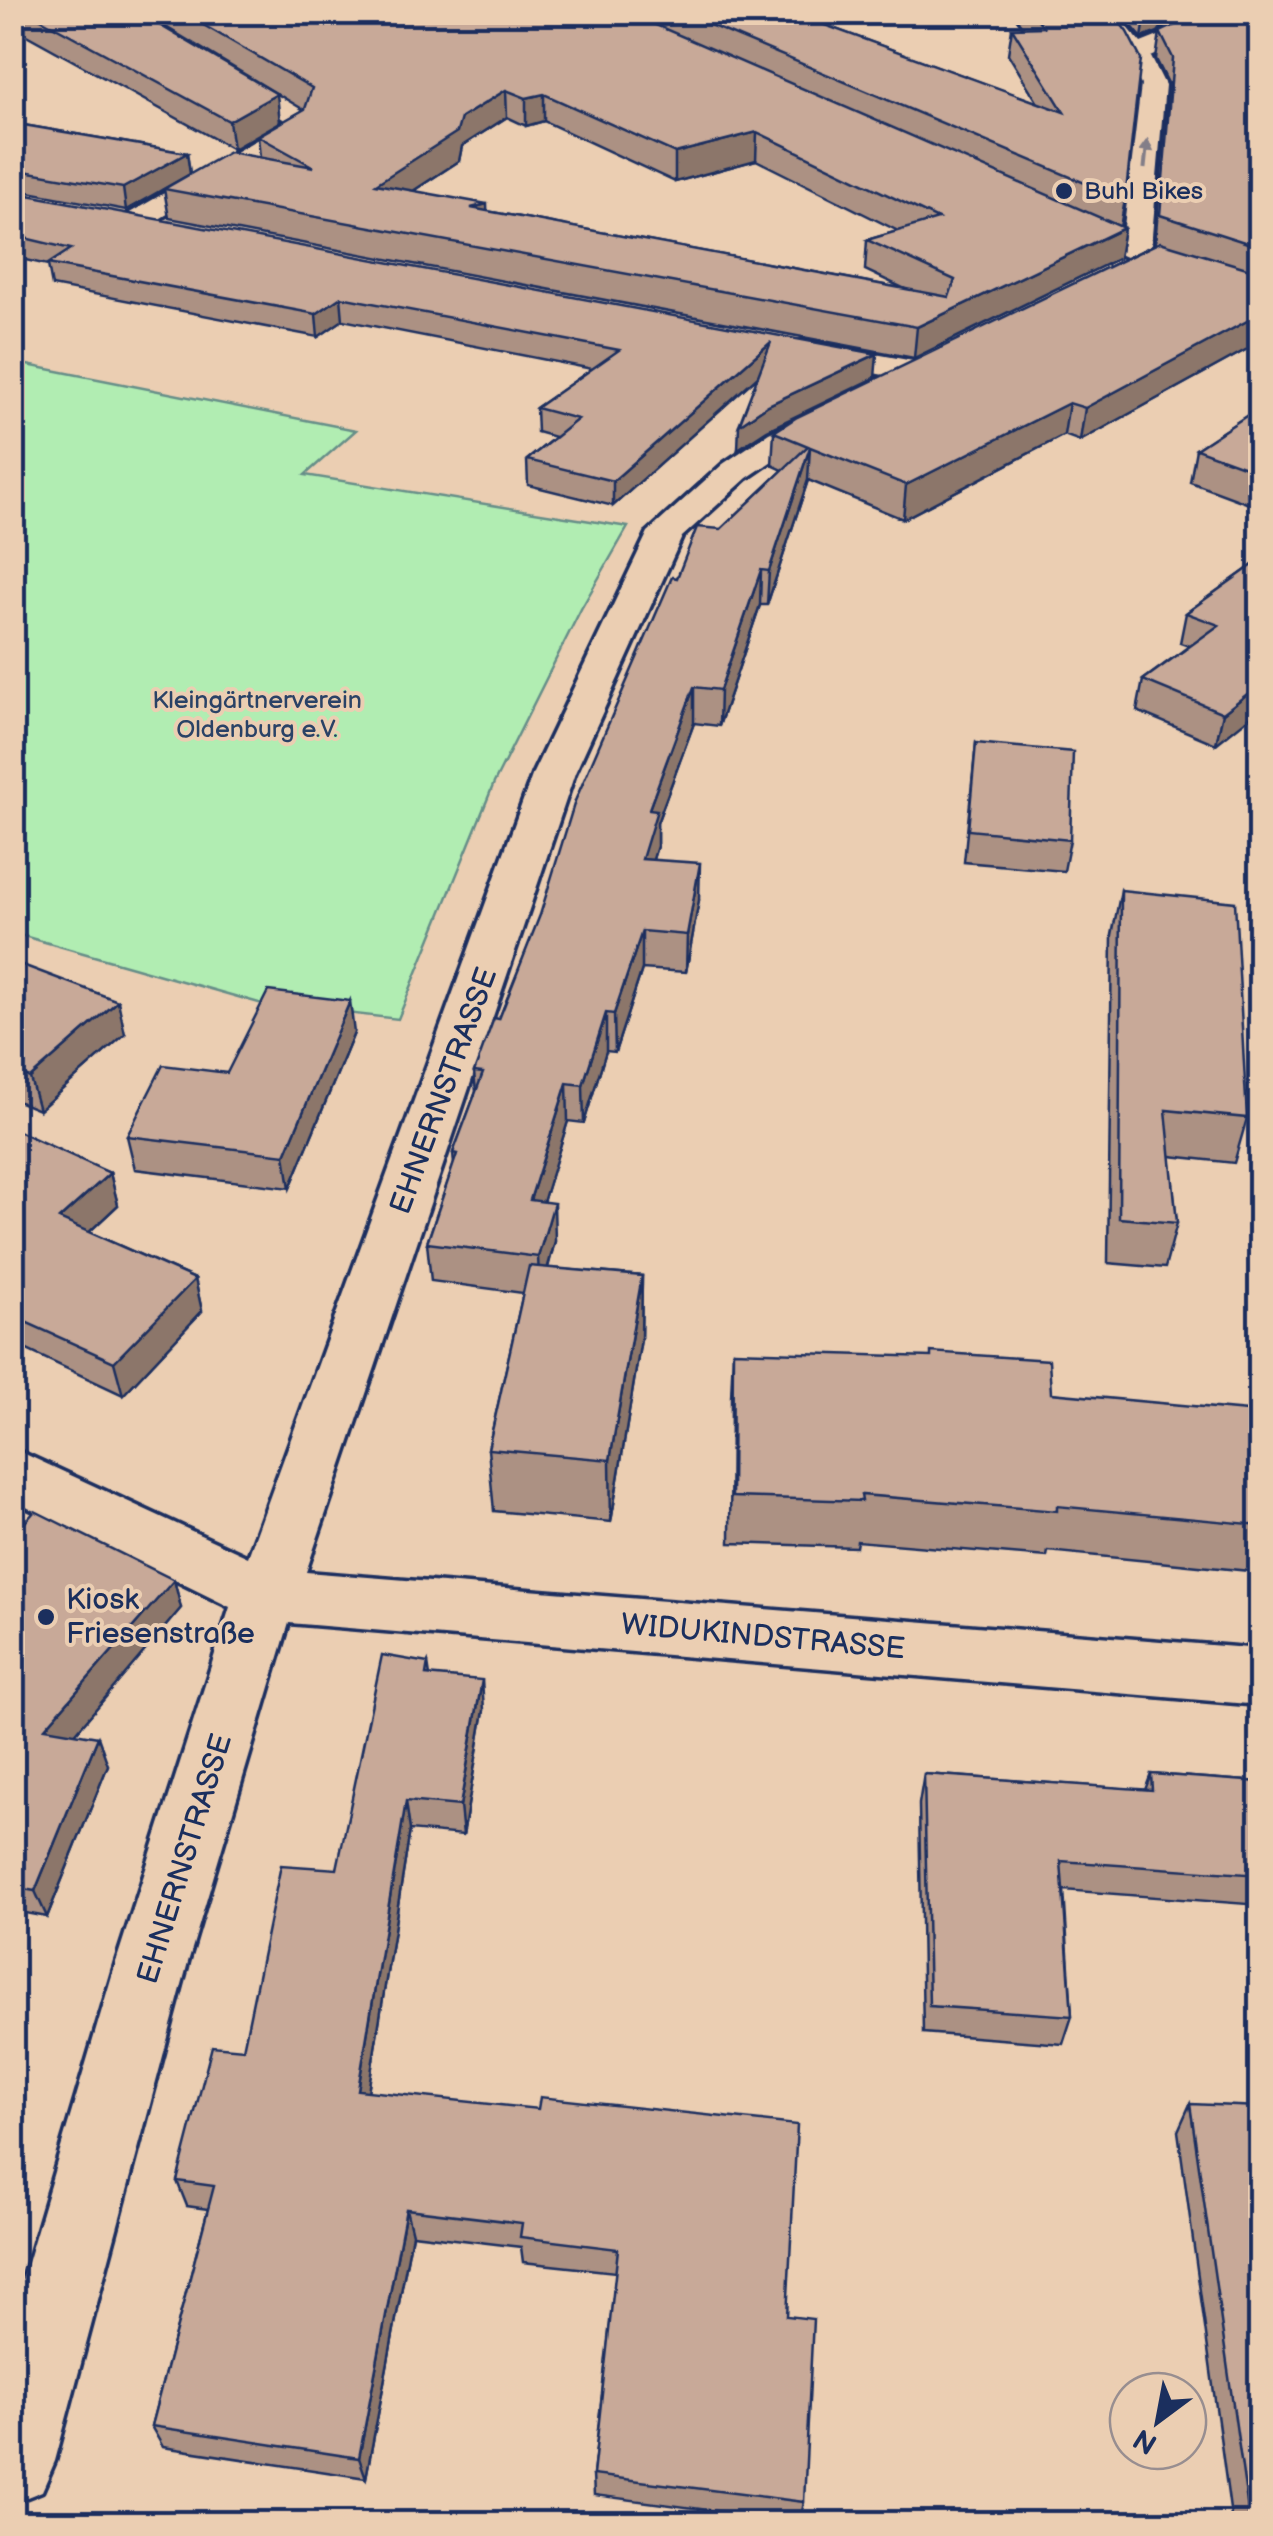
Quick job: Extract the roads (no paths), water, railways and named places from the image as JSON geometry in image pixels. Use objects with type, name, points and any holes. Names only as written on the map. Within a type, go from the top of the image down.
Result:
[{"type":"street","points":[[115,12],[298,117],[297,128],[131,224]]},
{"type":"street","points":[[1102,12],[1137,54],[1154,86],[1129,264]]},
{"type":"street","points":[[1137,54],[1169,40],[1188,12]]},
{"type":"street","points":[[1029,205],[1129,264],[1260,293]]},
{"type":"street","points":[[97,218],[172,232]]},
{"type":"street","name":"EHNERNSTRASSE","points":[[12,2461],[152,1962],[266,1595],[554,773],[666,532],[735,471],[781,440],[942,361],[766,343]]},
{"type":"street","points":[[12,1472],[266,1595]]},
{"type":"street","name":"WIDUKINDSTRASSE","points":[[266,1595],[1260,1678]]},
{"type":"place","name":"Buhl Bikes","points":[[1064,191]]},
{"type":"place","name":"Kiosk Friesenstraße","points":[[46,1617]]},
{"type":"park label","name":"Kleingärtnerverein Oldenburg e.V.","points":[[257,714]]}]
